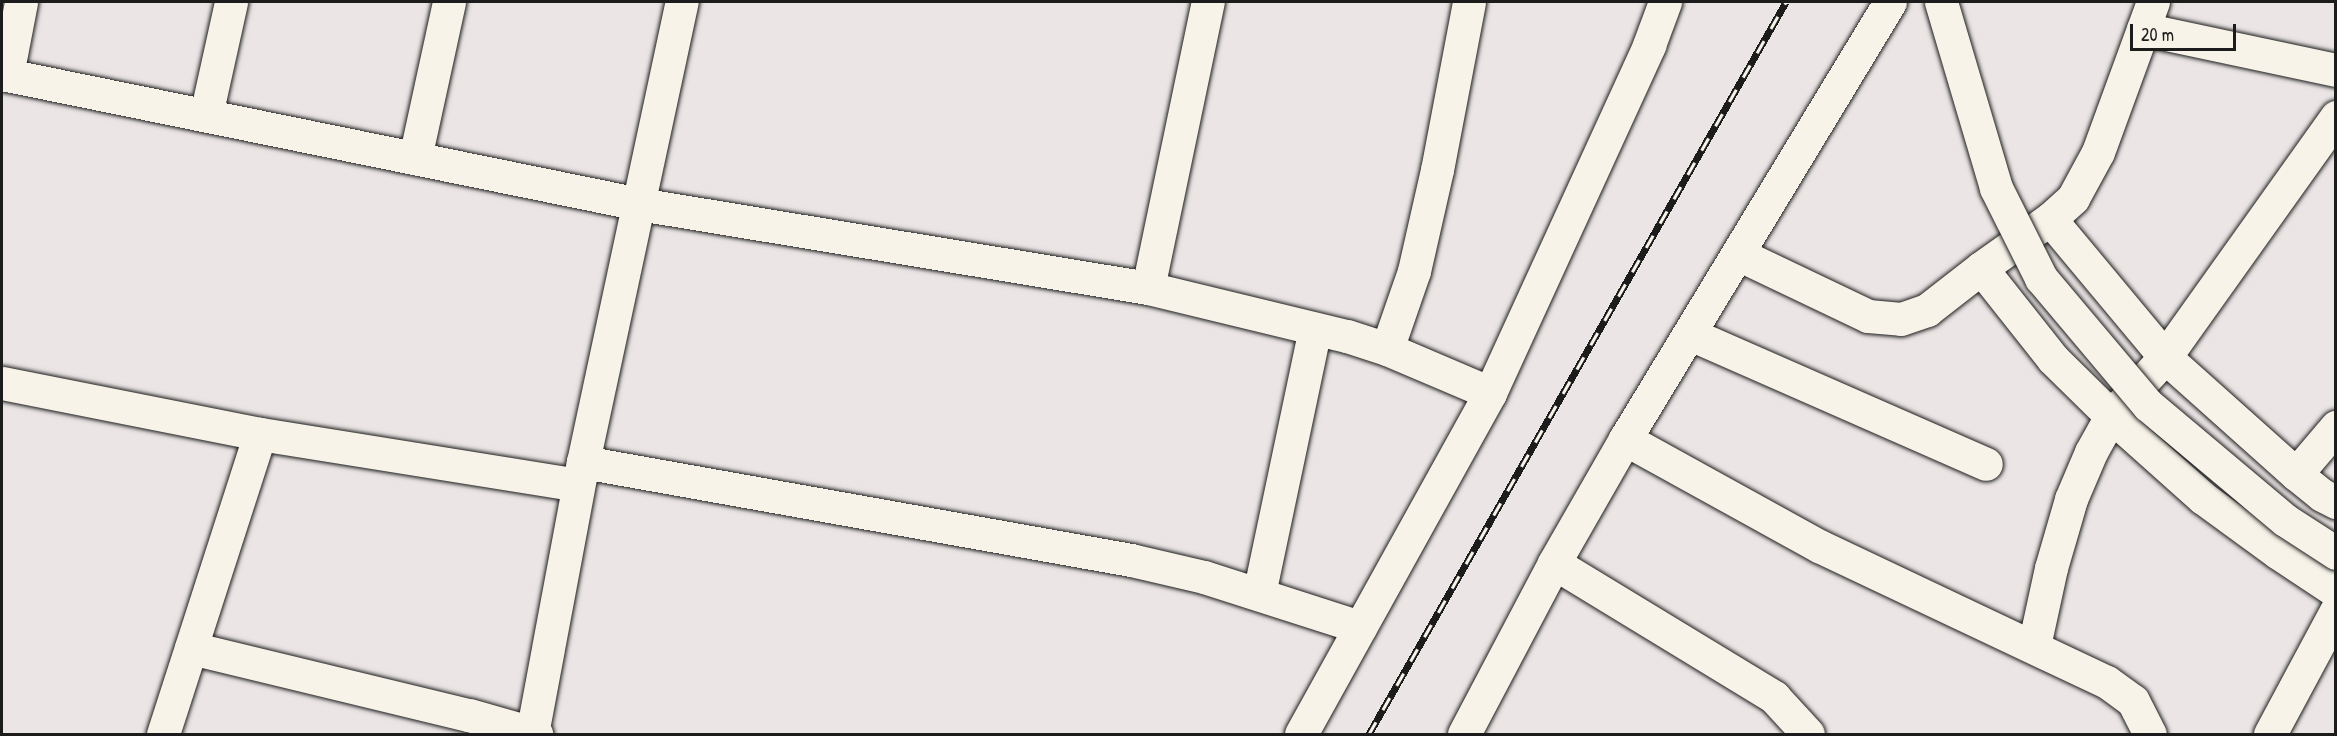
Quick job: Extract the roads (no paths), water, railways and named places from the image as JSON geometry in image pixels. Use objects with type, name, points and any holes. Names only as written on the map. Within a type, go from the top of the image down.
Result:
[{"type":"street","points":[[21,2],[4,74],[639,204],[1148,288],[1387,349],[1490,393]]},
{"type":"street","points":[[206,115],[231,2]]},
{"type":"street","points":[[415,158],[449,2]]},
{"type":"street","points":[[191,648],[534,734],[580,474],[682,2]]},
{"type":"street","points":[[1148,288],[1208,2]]},
{"type":"street","points":[[1387,349],[1416,260],[1437,170],[1469,2]]},
{"type":"street","points":[[1301,735],[1490,393],[1649,45],[1665,2]]},
{"type":"street","points":[[1464,735],[1554,563],[1625,440],[1890,2]]},
{"type":"street","points":[[1941,2],[1996,188],[2041,278],[2148,405],[2285,520],[2336,553]]},
{"type":"street","points":[[1738,254],[1868,316],[1901,319],[1927,310],[2050,219],[2073,198],[2098,152],[2148,15],[2336,70]]},
{"type":"street","points":[[2034,646],[2051,568],[2071,499],[2091,452],[2111,417],[2165,357],[2336,117]]},
{"type":"street","points":[[2050,219],[2165,357],[2296,474],[2322,495],[2336,502]]},
{"type":"street","points":[[1981,268],[2053,359],[2111,417],[2204,498],[2277,552],[2336,591]]},
{"type":"street","points":[[1259,594],[1315,329]]},
{"type":"street","points":[[1690,333],[1986,464]]},
{"type":"street","points":[[2,383],[260,434],[580,474],[1131,560],[1204,577],[1360,627]]},
{"type":"street","points":[[2296,474],[2336,427]]},
{"type":"street","points":[[163,735],[260,434]]},
{"type":"street","points":[[1625,440],[1819,546],[2107,682],[2133,701],[2144,718],[2150,735]]},
{"type":"street","points":[[1554,563],[1774,697],[1808,735]]},
{"type":"street","points":[[2270,735],[2336,611]]},
{"type":"railway","points":[[1369,734],[1786,2]]}]
